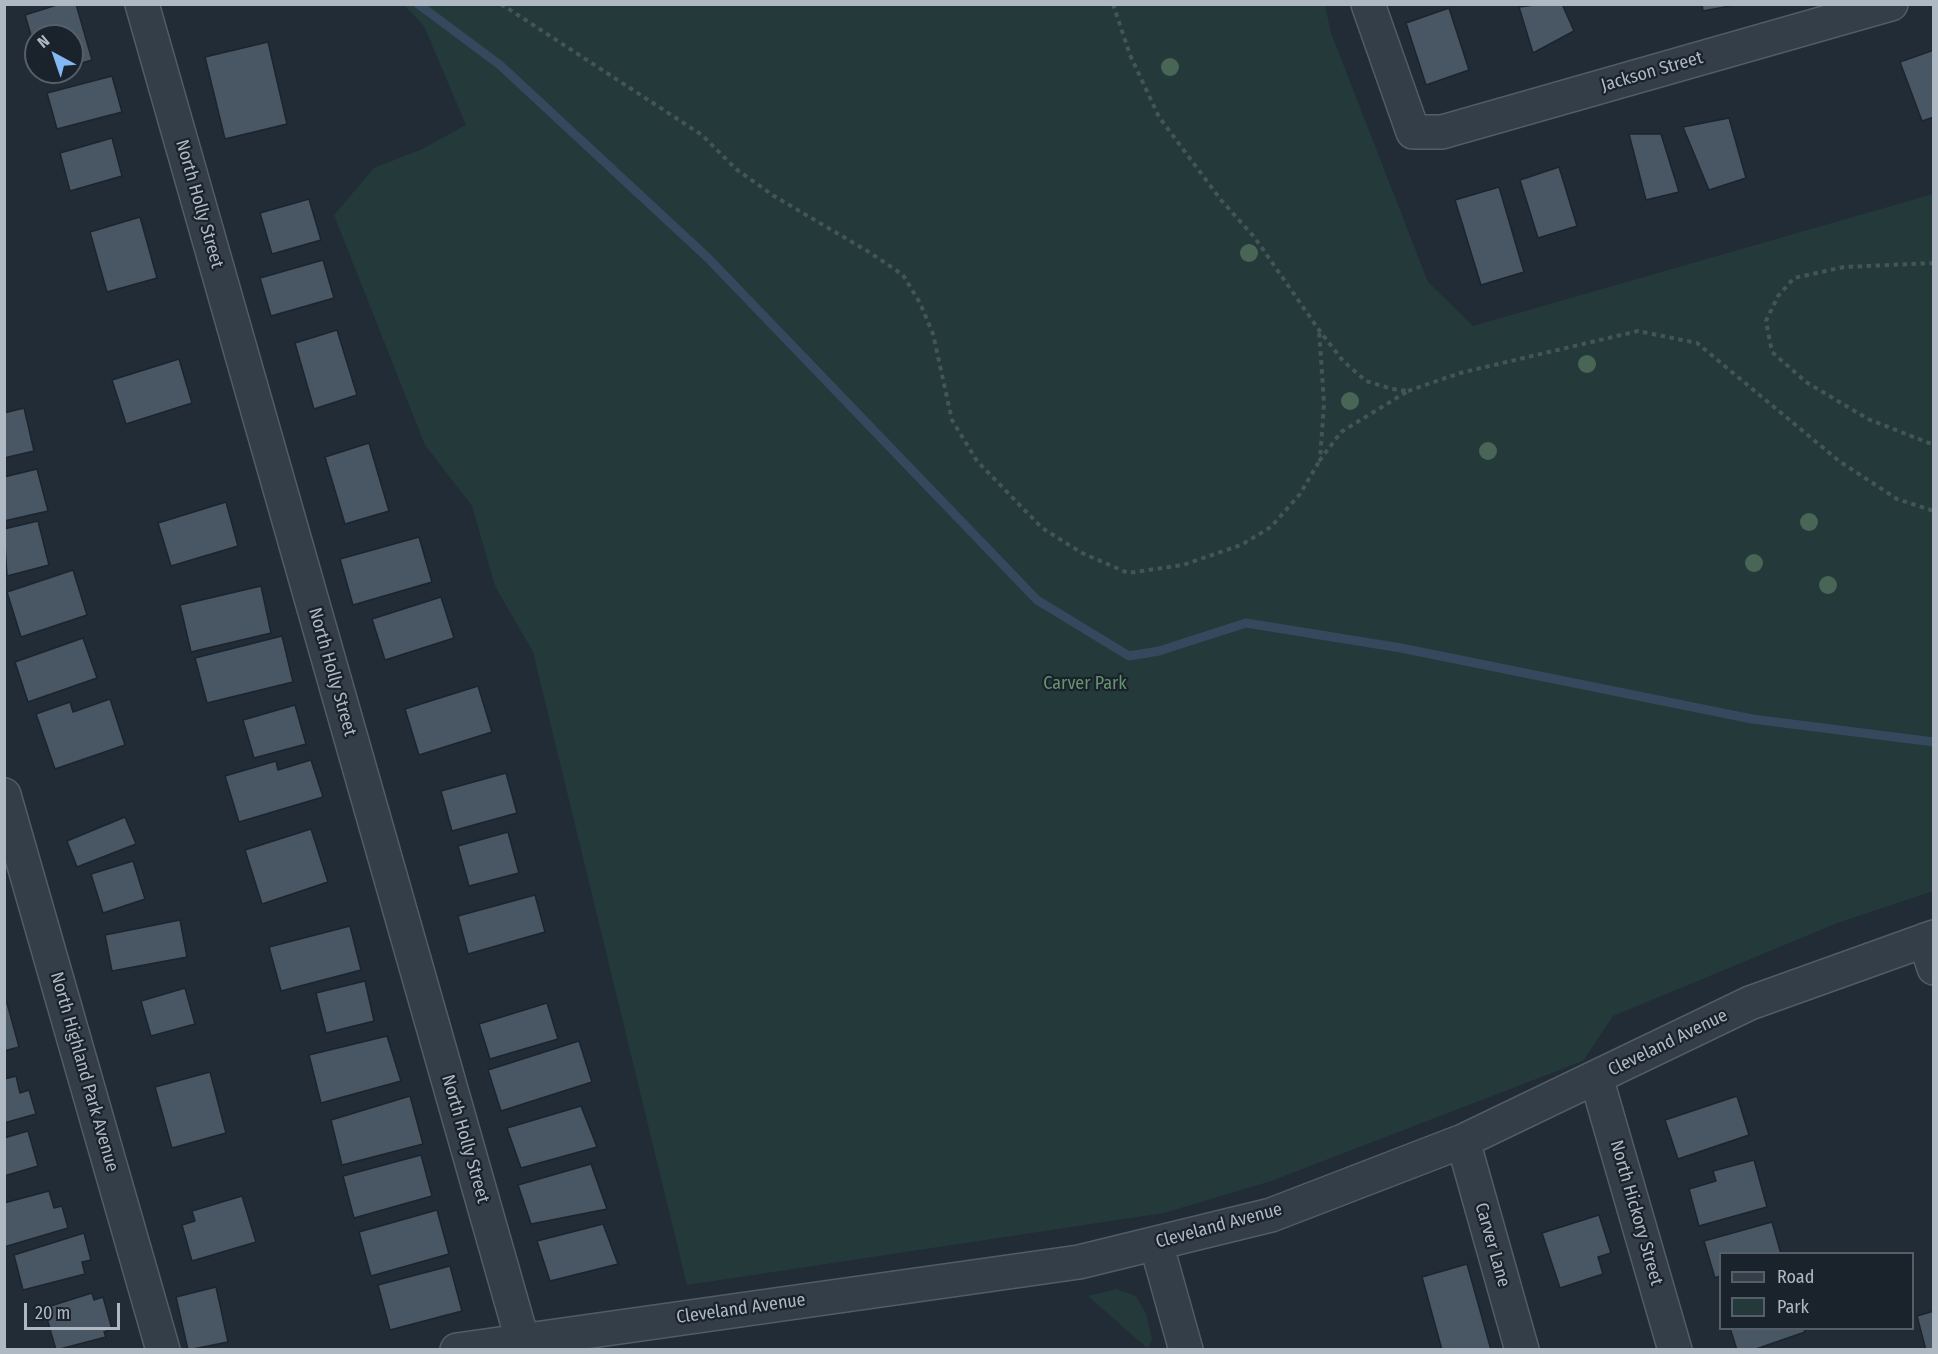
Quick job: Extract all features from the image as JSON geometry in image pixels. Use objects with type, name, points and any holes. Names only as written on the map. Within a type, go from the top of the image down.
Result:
[{"type":"street","name":"North Holly Street","points":[[142,4],[522,1339]]},
{"type":"street","name":"Jackson Street","points":[[1368,4],[1413,132],[1442,132],[1890,4]]},
{"type":"street","name":"North Highland Park Avenue","points":[[4,795],[164,1350]]},
{"type":"street","name":"Cleveland Avenue","points":[[457,1350],[1079,1262],[1271,1215],[1463,1141],[1750,1003],[1931,948]]},
{"type":"street","name":"North Hickory Street","points":[[1596,1077],[1675,1350]]},
{"type":"street","name":"Carver Lane","points":[[1463,1141],[1522,1350]]},
{"type":"street","points":[[1156,1244],[1186,1350]]},
{"type":"path","points":[[501,4],[702,135],[736,169],[774,196],[869,252],[903,275],[921,303],[933,334],[952,420],[977,461],[1042,528],[1082,553],[1128,573],[1183,565],[1242,545],[1271,527],[1300,494],[1320,460],[1341,432],[1408,391],[1460,373],[1638,331],[1697,343],[1839,461],[1897,499],[1934,511]]},
{"type":"path","points":[[1113,4],[1130,55],[1159,117],[1221,200],[1255,238],[1318,330],[1343,361],[1366,381],[1408,391]]},
{"type":"path","points":[[1934,263],[1844,267],[1794,278],[1778,296],[1766,321],[1772,352],[1806,382],[1868,419],[1934,445]]},
{"type":"path","points":[[1318,330],[1324,403],[1320,460]]},
{"type":"green space","name":"Carver Park","points":[[404,5],[1325,5],[1331,33],[1428,282],[1473,326],[1933,194],[1933,891],[1840,922],[1613,1016],[1583,1061],[1271,1181],[1164,1213],[687,1285],[533,652],[495,586],[472,506],[425,445],[334,215],[374,168],[422,149],[466,125],[424,26]]},
{"type":"green space","points":[[1117,1289],[1136,1296],[1146,1314],[1152,1339],[1148,1349],[1088,1296]]},
{"type":"building","points":[[60,4],[76,4],[82,24],[28,24],[25,15]]},
{"type":"building","points":[[1562,4],[1574,31],[1533,53],[1519,7]]},
{"type":"building","points":[[1702,4],[1741,4],[1703,11]]},
{"type":"building","points":[[1449,8],[1469,70],[1426,85],[1406,23]]},
{"type":"building","points":[[84,32],[92,60],[84,62]]},
{"type":"building","points":[[268,42],[287,124],[225,139],[205,57]]},
{"type":"building","points":[[1934,50],[1934,117],[1922,121],[1900,62]]},
{"type":"building","points":[[112,76],[122,112],[57,129],[47,93]]},
{"type":"building","points":[[1729,118],[1746,178],[1709,190],[1683,127]]},
{"type":"building","points":[[1629,134],[1661,134],[1679,192],[1646,200]]},
{"type":"building","points":[[112,138],[122,176],[70,191],[60,153]]},
{"type":"building","points":[[1559,167],[1577,226],[1538,238],[1520,180]]},
{"type":"building","points":[[1499,187],[1524,272],[1481,285],[1455,200]]},
{"type":"building","points":[[309,199],[321,240],[272,254],[260,213]]},
{"type":"building","points":[[140,217],[157,278],[107,292],[90,232]]},
{"type":"building","points":[[323,260],[334,298],[271,316],[260,278]]},
{"type":"building","points":[[337,330],[357,395],[314,409],[295,343]]},
{"type":"building","points":[[179,359],[192,403],[126,424],[112,380]]},
{"type":"building","points":[[24,408],[34,451],[4,458],[4,413]]},
{"type":"building","points":[[369,443],[389,511],[345,524],[325,457]]},
{"type":"building","points":[[37,469],[48,511],[4,521],[4,477]]},
{"type":"building","points":[[226,502],[238,546],[171,566],[158,523]]},
{"type":"building","points":[[38,521],[49,565],[7,576],[4,529]]},
{"type":"building","points":[[419,537],[432,582],[353,605],[340,559]]},
{"type":"building","points":[[73,570],[87,615],[21,637],[7,592]]},
{"type":"building","points":[[261,586],[271,633],[191,652],[180,605]]},
{"type":"building","points":[[441,597],[454,638],[385,660],[372,619]]},
{"type":"building","points":[[282,636],[293,682],[207,703],[195,658]]},
{"type":"building","points":[[83,638],[97,678],[28,702],[15,662]]},
{"type":"building","points":[[478,686],[492,732],[419,755],[405,709]]},
{"type":"building","points":[[110,699],[125,745],[55,769],[36,714],[70,702],[73,712]]},
{"type":"building","points":[[295,705],[306,744],[254,758],[243,720]]},
{"type":"building","points":[[311,760],[323,797],[239,822],[225,776],[276,761],[278,770]]},
{"type":"building","points":[[506,773],[517,813],[452,831],[441,791]]},
{"type":"building","points":[[125,817],[136,844],[77,867],[67,841]]},
{"type":"building","points":[[311,829],[328,882],[262,904],[245,850]]},
{"type":"building","points":[[508,832],[519,873],[469,886],[458,846]]},
{"type":"building","points":[[133,861],[145,899],[103,913],[91,874]]},
{"type":"building","points":[[535,895],[545,932],[468,954],[458,916]]},
{"type":"building","points":[[180,920],[187,957],[112,971],[105,935]]},
{"type":"building","points":[[350,926],[361,970],[281,991],[269,947]]},
{"type":"building","points":[[365,981],[374,1021],[326,1033],[316,993]]},
{"type":"building","points":[[185,988],[195,1024],[151,1036],[141,1001]]},
{"type":"building","points":[[4,1003],[7,1003],[19,1047],[4,1051]]},
{"type":"building","points":[[547,1003],[558,1039],[490,1059],[479,1024]]},
{"type":"building","points":[[387,1036],[401,1081],[321,1103],[309,1055]]},
{"type":"building","points":[[579,1041],[592,1082],[501,1111],[488,1070]]},
{"type":"building","points":[[210,1072],[226,1133],[172,1148],[155,1087]]},
{"type":"building","points":[[16,1076],[20,1093],[29,1090],[36,1114],[4,1123],[4,1079]]},
{"type":"building","points":[[410,1096],[423,1144],[342,1165],[331,1120]]},
{"type":"building","points":[[1737,1096],[1749,1135],[1678,1159],[1665,1120]]},
{"type":"building","points":[[581,1106],[597,1147],[521,1168],[507,1128]]},
{"type":"building","points":[[28,1131],[38,1166],[4,1176],[4,1138]]},
{"type":"building","points":[[421,1155],[432,1196],[354,1218],[343,1176]]},
{"type":"building","points":[[1754,1160],[1767,1207],[1699,1226],[1689,1189],[1716,1181],[1713,1171]]},
{"type":"building","points":[[591,1164],[607,1209],[531,1224],[518,1185]]},
{"type":"building","points":[[49,1191],[54,1208],[62,1206],[68,1228],[4,1247],[4,1203]]},
{"type":"building","points":[[242,1196],[256,1242],[192,1261],[182,1225],[195,1221],[192,1211]]},
{"type":"building","points":[[437,1210],[449,1254],[371,1276],[359,1232]]},
{"type":"building","points":[[1599,1215],[1611,1253],[1598,1257],[1603,1274],[1560,1288],[1542,1233]]},
{"type":"building","points":[[1772,1222],[1780,1252],[1719,1252],[1719,1276],[1715,1278],[1704,1241]]},
{"type":"building","points":[[603,1224],[618,1264],[550,1281],[537,1241]]},
{"type":"building","points":[[84,1233],[91,1260],[82,1262],[85,1274],[23,1290],[14,1255]]},
{"type":"building","points":[[1467,1264],[1491,1350],[1442,1350],[1422,1277]]},
{"type":"building","points":[[450,1266],[462,1311],[390,1330],[378,1285]]},
{"type":"building","points":[[216,1287],[228,1342],[188,1350],[176,1297]]},
{"type":"building","points":[[92,1293],[94,1300],[103,1297],[112,1329],[104,1332],[106,1337],[56,1350],[44,1308]]},
{"type":"building","points":[[1934,1311],[1934,1350],[1926,1350],[1917,1316]]},
{"type":"building","points":[[1731,1330],[1804,1330],[1805,1332],[1753,1350],[1737,1350]]},
{"type":"waterway","points":[[418,4],[500,65],[708,258],[1037,600],[1129,656],[1159,651],[1246,623],[1401,648],[1752,719],[1934,742]]}]
